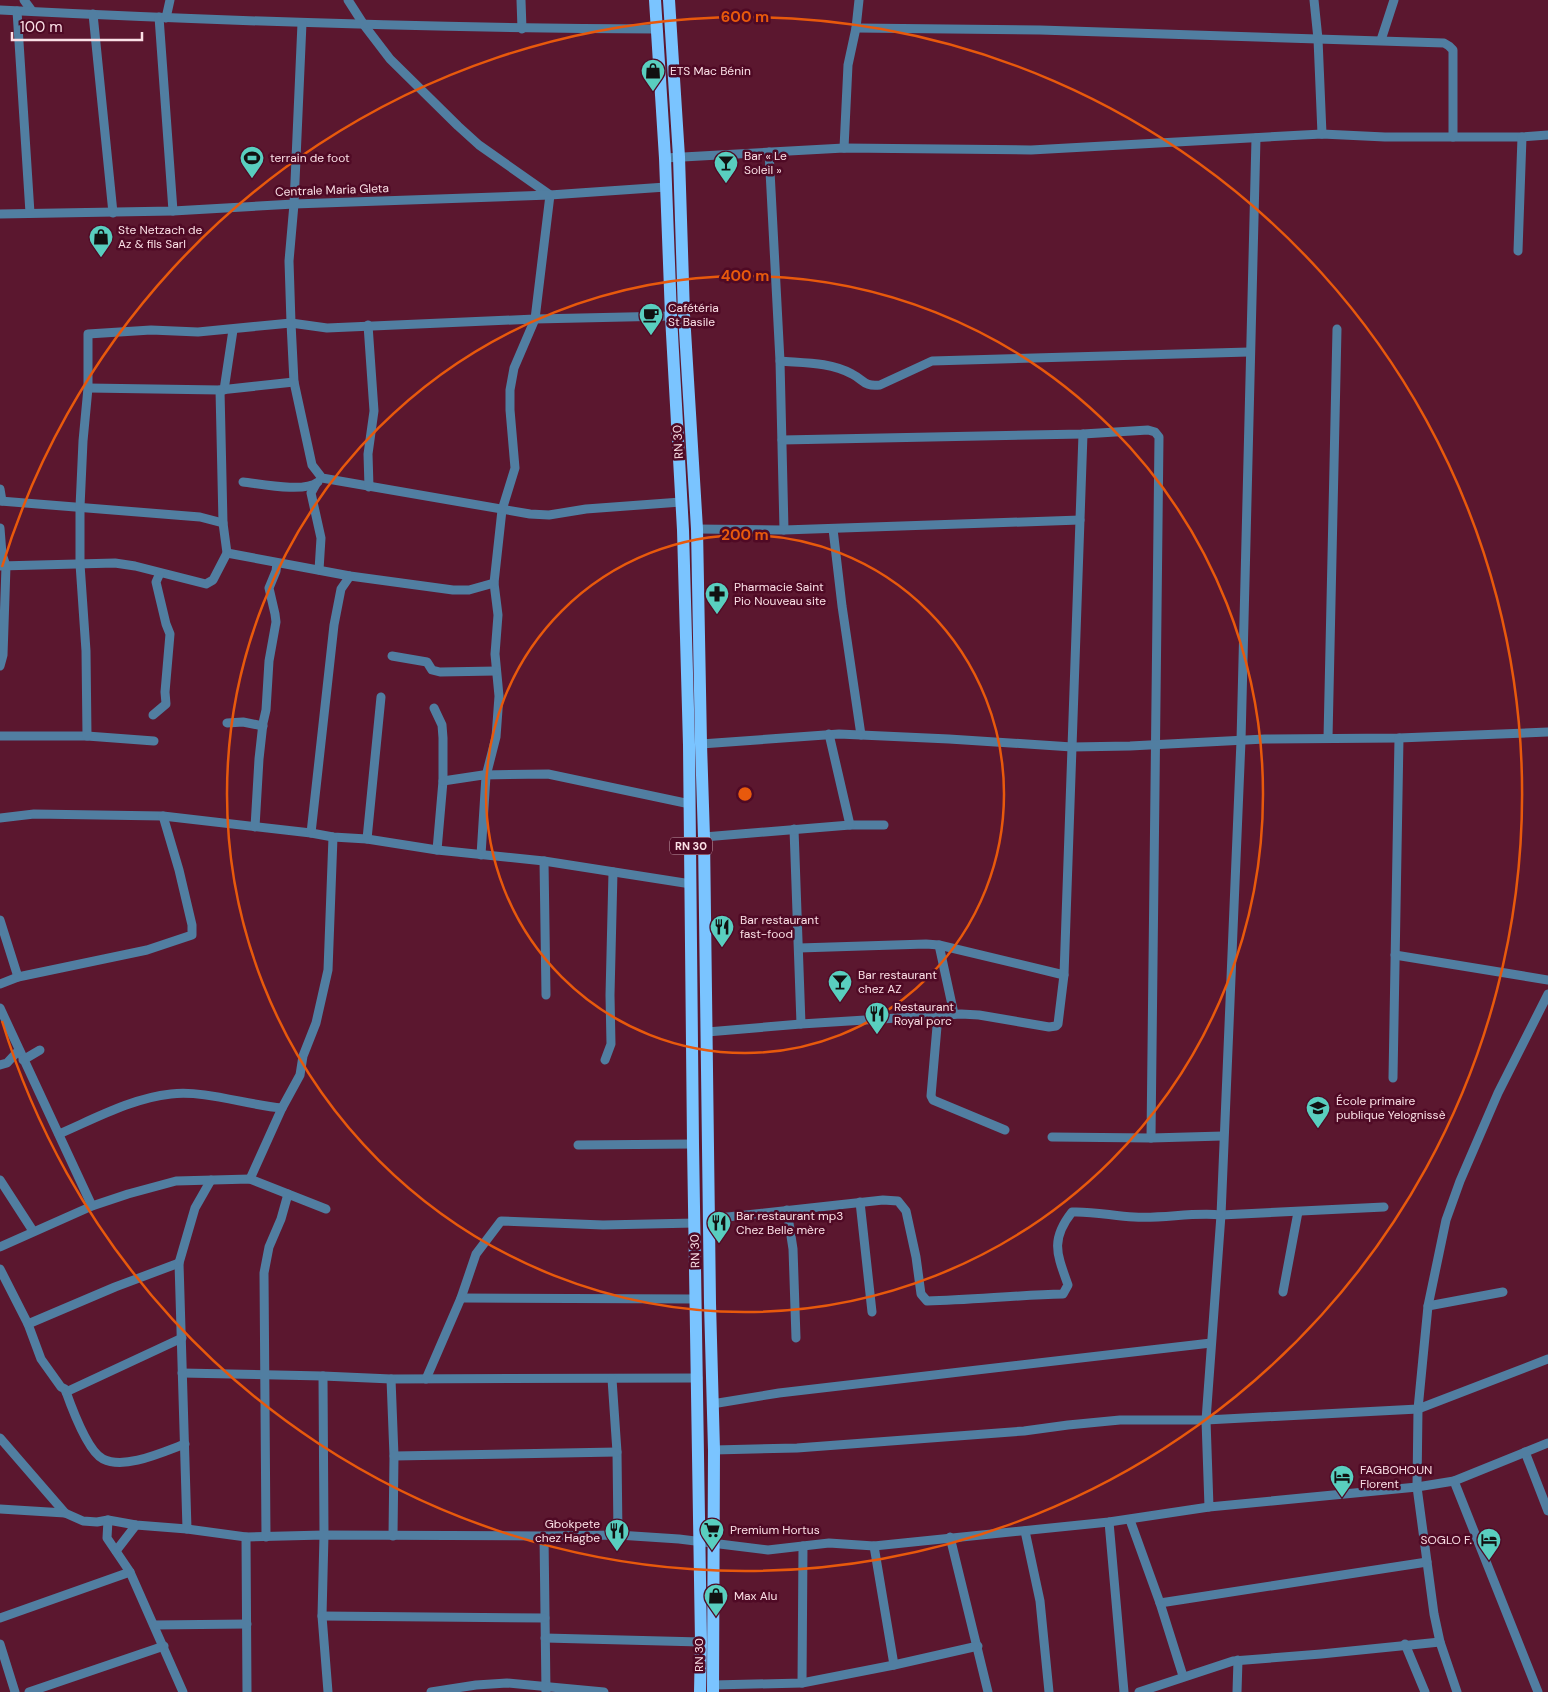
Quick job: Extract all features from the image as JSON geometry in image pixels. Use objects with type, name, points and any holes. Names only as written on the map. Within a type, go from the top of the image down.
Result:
[{"type":"main road","name":"RN 30","points":[[654,0],[665,158],[681,502],[690,804],[694,1223],[698,1378],[713,1688]]},
{"type":"main road","name":"RN 30","points":[[670,0],[680,157],[684,314],[697,529],[704,837],[714,1450],[706,1542],[700,1692]]},
{"type":"street","points":[[24,0],[32,11]]},
{"type":"street","points":[[170,0],[162,18],[174,211]]},
{"type":"street","points":[[348,0],[364,25],[390,58],[458,126],[479,144],[550,195],[536,319],[514,368],[510,390],[510,410],[516,468],[502,510],[494,583],[498,615],[495,654],[499,696],[496,737],[486,776],[481,856]]},
{"type":"street","points":[[521,0],[522,29]]},
{"type":"street","points":[[844,148],[848,65],[856,28],[859,0]]},
{"type":"street","points":[[1314,0],[1318,39],[1322,134]]},
{"type":"street","points":[[1381,40],[1394,0]]},
{"type":"street","points":[[0,10],[364,25],[522,29],[656,29]]},
{"type":"street","points":[[17,10],[30,213]]},
{"type":"street","points":[[93,14],[113,213]]},
{"type":"street","points":[[302,23],[294,204],[289,261],[291,323],[294,382],[312,465],[319,481]]},
{"type":"street","points":[[856,28],[1040,30],[1444,43],[1452,50],[1453,137]]},
{"type":"street","points":[[665,158],[844,148],[1031,150],[1322,134],[1385,138],[1522,137],[1548,135]]},
{"type":"street","points":[[1518,251],[1522,137]]},
{"type":"street","points":[[1210,1507],[1206,1420],[1221,1215],[1241,741],[1256,138]]},
{"type":"street","points":[[769,152],[780,361],[784,530]]},
{"type":"street","name":"Centrale Maria Gleta","points":[[0,214],[174,211],[294,204],[550,195],[666,187]]},
{"type":"street","points":[[87,736],[86,651],[80,564],[80,507],[88,388],[88,334],[151,330],[198,332],[291,323],[327,328],[536,319],[671,316]]},
{"type":"street","points":[[368,325],[374,411],[368,454],[369,487]]},
{"type":"street","points":[[1328,738],[1337,329]]},
{"type":"street","points":[[3,566],[115,563],[135,566],[206,584],[213,580],[227,553],[223,523],[222,390],[233,330]]},
{"type":"street","points":[[780,361],[833,366],[854,375],[864,384],[872,386],[880,385],[932,361],[1250,352]]},
{"type":"street","points":[[88,388],[222,390],[294,382]]},
{"type":"street","points":[[782,440],[1083,434],[1148,430],[1155,432],[1159,437],[1150,1138]]},
{"type":"street","points":[[707,1032],[954,1014],[979,1015],[1049,1027],[1058,1024],[1064,975],[1083,434]]},
{"type":"street","points":[[243,482],[307,486],[319,481],[369,487],[517,513],[549,515],[586,509],[681,502]]},
{"type":"street","points":[[318,570],[321,538],[311,493],[319,481]]},
{"type":"street","points":[[0,490],[1,501],[200,516],[223,523]]},
{"type":"street","points":[[697,529],[784,530],[1080,520]]},
{"type":"street","points":[[0,528],[3,566],[0,666]]},
{"type":"street","points":[[833,528],[842,606],[861,735]]},
{"type":"street","points":[[227,553],[350,576],[454,590],[469,590],[494,583]]},
{"type":"street","points":[[255,827],[262,726],[266,710],[269,662],[276,622],[269,588],[277,563]]},
{"type":"street","points":[[153,716],[166,704],[165,692],[170,634],[156,582],[160,573]]},
{"type":"street","points":[[311,833],[334,625],[341,589],[350,576]]},
{"type":"street","points":[[392,656],[427,662],[432,670],[440,672],[496,671]]},
{"type":"street","points":[[367,839],[380,697]]},
{"type":"street","points":[[434,708],[442,725],[443,781],[437,850]]},
{"type":"street","points":[[227,723],[243,722],[262,726]]},
{"type":"street","points":[[701,744],[829,734],[1072,747],[1548,732]]},
{"type":"street","points":[[829,734],[850,825]]},
{"type":"street","points":[[0,736],[87,736],[154,741]]},
{"type":"street","points":[[1393,1078],[1399,738]]},
{"type":"street","points":[[443,781],[486,776],[548,774],[690,804]]},
{"type":"street","points":[[0,818],[34,814],[163,816],[311,833],[332,838],[367,839],[481,856],[544,861],[691,884]]},
{"type":"street","points":[[0,984],[18,977],[147,950],[192,935],[188,907],[163,816]]},
{"type":"street","points":[[704,837],[884,824]]},
{"type":"street","points":[[794,829],[801,1024]]},
{"type":"street","points":[[250,1179],[282,1108],[300,1075],[303,1056],[316,1023],[328,970],[332,838]]},
{"type":"street","points":[[544,861],[546,994]]},
{"type":"street","points":[[605,1060],[611,1044],[610,995],[613,872]]},
{"type":"street","points":[[0,920],[18,977]]},
{"type":"street","points":[[799,948],[926,944],[1064,975]]},
{"type":"street","points":[[939,946],[954,1014]]},
{"type":"street","points":[[1395,955],[1548,980]]},
{"type":"street","points":[[1457,1692],[1440,1642],[1434,1614],[1418,1487],[1418,1410],[1428,1306],[1446,1220],[1460,1181],[1498,1093],[1548,994]]},
{"type":"street","points":[[0,1008],[92,1206]]},
{"type":"street","points":[[938,1015],[931,1096],[933,1100],[1005,1130]]},
{"type":"street","points":[[3,1064],[18,1050]]},
{"type":"street","points":[[3,1064],[25,1064],[40,1050]]},
{"type":"street","points":[[59,1134],[143,1099],[172,1094],[199,1095],[282,1108]]},
{"type":"street","points":[[1052,1137],[1150,1138],[1223,1136]]},
{"type":"street","points":[[578,1145],[693,1144]]},
{"type":"street","points":[[0,1247],[92,1206],[176,1181],[250,1179],[326,1209]]},
{"type":"street","points":[[0,1180],[33,1231]]},
{"type":"street","points":[[187,1529],[179,1263],[195,1208],[211,1180]]},
{"type":"street","points":[[266,1537],[264,1273],[269,1247],[281,1219],[288,1194]]},
{"type":"street","points":[[709,1219],[860,1202],[898,1201],[906,1211],[916,1257],[921,1294],[927,1301],[1063,1294],[1068,1285],[1057,1254],[1057,1242],[1063,1224],[1072,1212],[1090,1211],[1112,1216],[1136,1218],[1201,1213],[1221,1215],[1384,1207]]},
{"type":"street","points":[[860,1202],[872,1312]]},
{"type":"street","points":[[788,1210],[793,1249],[796,1338]]},
{"type":"street","points":[[1283,1292],[1298,1212]]},
{"type":"street","points":[[426,1379],[461,1298],[476,1254],[501,1221],[603,1224],[694,1223]]},
{"type":"street","points":[[28,1324],[115,1287],[179,1263]]},
{"type":"street","points":[[0,1269],[28,1324],[41,1358],[66,1392],[85,1438],[102,1459],[113,1462],[141,1460],[185,1444]]},
{"type":"street","points":[[1428,1306],[1503,1292]]},
{"type":"street","points":[[461,1298],[696,1299]]},
{"type":"street","points":[[66,1392],[182,1338]]},
{"type":"street","points":[[712,1404],[779,1393],[1211,1343]]},
{"type":"street","points":[[714,1450],[797,1448],[1024,1431],[1120,1420],[1206,1420],[1418,1410],[1548,1359]]},
{"type":"street","points":[[182,1374],[391,1379],[698,1378]]},
{"type":"street","points":[[322,1376],[324,1535],[322,1616],[328,1692]]},
{"type":"street","points":[[391,1379],[394,1456],[393,1536]]},
{"type":"street","points":[[612,1379],[617,1452],[618,1535]]},
{"type":"street","points":[[0,1438],[65,1513],[83,1522],[108,1520],[136,1525],[187,1529],[246,1537],[324,1535],[618,1535],[706,1542],[768,1550],[829,1543],[874,1546],[1130,1520],[1210,1507],[1418,1487],[1454,1481],[1548,1443]]},
{"type":"street","points":[[394,1456],[617,1452]]},
{"type":"street","points":[[1526,1452],[1548,1511]]},
{"type":"street","points":[[1454,1481],[1538,1692]]},
{"type":"street","points":[[0,1509],[65,1513]]},
{"type":"street","points":[[108,1520],[107,1538],[130,1572],[183,1692]]},
{"type":"street","points":[[1130,1520],[1183,1676]]},
{"type":"street","points":[[1109,1522],[1124,1692]]},
{"type":"street","points":[[116,1551],[136,1525]]},
{"type":"street","points":[[1025,1531],[1040,1602],[1049,1692]]},
{"type":"street","points":[[544,1536],[545,1690]]},
{"type":"street","points":[[246,1537],[246,1692]]},
{"type":"street","points":[[950,1537],[988,1692]]},
{"type":"street","points":[[802,1683],[803,1546]]},
{"type":"street","points":[[874,1546],[894,1665]]},
{"type":"street","points":[[1160,1604],[1426,1562]]},
{"type":"street","points":[[0,1618],[130,1572]]},
{"type":"street","points":[[322,1616],[545,1618]]},
{"type":"street","points":[[154,1625],[247,1624]]},
{"type":"street","points":[[545,1638],[701,1642]]},
{"type":"street","points":[[1139,1692],[1155,1690],[1183,1676],[1238,1660],[1440,1642]]},
{"type":"street","points":[[0,1644],[15,1692]]},
{"type":"street","points":[[1406,1644],[1425,1692]]},
{"type":"street","points":[[29,1692],[164,1646]]},
{"type":"street","points":[[713,1688],[802,1683],[978,1646]]},
{"type":"street","points":[[1238,1660],[1238,1692]]},
{"type":"street","points":[[431,1692],[494,1684],[545,1690],[604,1692]]},
{"type":"place","name":"ETS Mac Bénin","points":[[653,92]]},
{"type":"place","name":"terrain de foot","points":[[252,179]]},
{"type":"place","name":"Bar « Le Soleil »","points":[[726,184]]},
{"type":"place","name":"Ste Netzach de Az & fils Sarl","points":[[101,258]]},
{"type":"place","name":"Cafétéria St Basile","points":[[651,336]]},
{"type":"place","name":"Pharmacie Saint Pio Nouveau site","points":[[717,615]]},
{"type":"place","name":"Bar restaurant fast-food","points":[[722,948]]},
{"type":"place","name":"Bar restaurant chez AZ","points":[[840,1003]]},
{"type":"place","name":"Restaurant Royal porc","points":[[877,1035]]},
{"type":"place","name":"École primaire publique Yelognissè","points":[[1318,1129]]},
{"type":"place","name":"Bar restaurant mp3 Chez Belle mère","points":[[719,1244]]},
{"type":"place","name":"FAGBOHOUN Florent","points":[[1342,1498]]},
{"type":"place","name":"Premium Hortus","points":[[712,1551]]},
{"type":"place","name":"Gbokpete chez Hagbe","points":[[617,1552]]},
{"type":"place","name":"SOGLO F.","points":[[1489,1561]]},
{"type":"place","name":"Max Alu","points":[[716,1617]]}]
